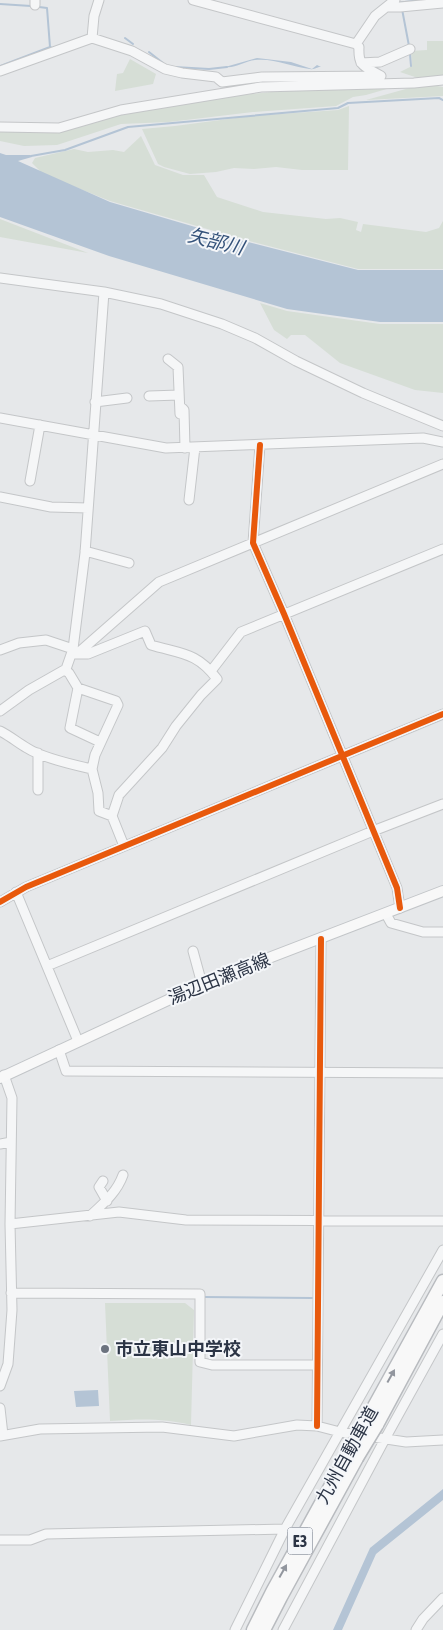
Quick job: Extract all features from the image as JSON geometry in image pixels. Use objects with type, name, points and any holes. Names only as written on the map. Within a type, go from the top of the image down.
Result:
[{"type":"highway","name":"九州自動車道","points":[[372,1422],[443,1281]]},
{"type":"highway","name":"九州自動車道","points":[[253,1630],[272,1592],[443,1302]]},
{"type":"highway","name":"九州自動車道","points":[[264,1630],[352,1456]]},
{"type":"main road","name":"湯辺田瀬高線","points":[[2,1076],[202,984],[443,891]]},
{"type":"street","points":[[92,38],[94,16],[99,0]]},
{"type":"street","points":[[0,71],[92,38],[132,51],[165,69],[216,77],[222,82],[262,77],[381,76],[360,63],[359,47],[356,44],[193,0]]},
{"type":"street","points":[[356,44],[375,16],[394,0]]},
{"type":"street","points":[[387,7],[400,8],[443,3]]},
{"type":"street","points":[[360,63],[380,62],[410,49]]},
{"type":"street","points":[[0,127],[59,128],[120,110],[262,87],[414,83],[443,80]]},
{"type":"street","points":[[0,278],[104,292],[161,304],[222,324],[255,338],[296,361],[354,388],[443,426]]},
{"type":"street","points":[[0,711],[29,690],[64,670],[73,653],[85,551],[104,292]]},
{"type":"street","points":[[168,360],[178,368],[180,411],[182,408],[184,410],[190,447],[189,500]]},
{"type":"street","points":[[149,396],[179,395]]},
{"type":"street","points":[[95,402],[127,398]]},
{"type":"street","points":[[0,418],[166,448],[424,438],[443,442]]},
{"type":"street","points":[[30,481],[40,426]]},
{"type":"street","points":[[260,445],[253,543],[396,888],[400,908]]},
{"type":"street","points":[[73,653],[159,582],[443,464]]},
{"type":"street","points":[[0,497],[51,507],[88,508]]},
{"type":"street","points":[[211,671],[241,632],[443,549]]},
{"type":"street","points":[[85,551],[129,563]]},
{"type":"street","points":[[0,650],[19,643],[46,640],[73,653],[88,654],[145,631],[151,645],[188,654],[202,662],[218,679],[201,695],[176,726],[162,748],[120,795],[112,816],[124,846]]},
{"type":"street","points":[[64,670],[70,673],[78,688],[70,728],[100,742]]},
{"type":"street","points":[[78,688],[116,701],[118,705],[94,755],[92,770],[98,793],[99,811],[112,816]]},
{"type":"street","points":[[0,902],[16,892],[124,846],[443,714]]},
{"type":"street","points":[[0,731],[14,738],[28,749],[92,770]]},
{"type":"street","points":[[38,753],[38,790]]},
{"type":"street","points":[[47,966],[373,831],[443,804]]},
{"type":"street","points":[[16,892],[78,1041]]},
{"type":"street","points":[[386,914],[391,923],[423,932],[443,932]]},
{"type":"street","points":[[317,1426],[318,1073],[321,939]]},
{"type":"street","points":[[194,951],[202,984]]},
{"type":"street","points":[[59,1050],[66,1071],[443,1073]]},
{"type":"street","points":[[0,1386],[8,1364],[12,1310],[10,1224],[12,1098],[2,1076]]},
{"type":"street","points":[[0,1144],[12,1142]]},
{"type":"street","points":[[90,1216],[107,1200],[123,1175]]},
{"type":"street","points":[[103,1180],[99,1187],[107,1200]]},
{"type":"street","points":[[10,1224],[119,1212],[186,1220],[443,1221]]},
{"type":"street","points":[[235,1630],[285,1529],[443,1250]]},
{"type":"street","points":[[0,1301],[11,1297],[200,1294],[200,1362],[212,1365],[317,1365]]},
{"type":"street","points":[[283,1630],[443,1334]]},
{"type":"street","points":[[0,1408],[2,1435],[40,1429],[162,1427],[234,1436],[297,1425],[317,1426],[340,1432],[406,1442],[443,1440]]},
{"type":"street","points":[[0,1540],[30,1540],[46,1534],[285,1529]]},
{"type":"street","points":[[416,1630],[423,1619],[443,1598]]},
{"type":"shaded area","points":[[427,41],[443,41],[443,76],[418,78],[400,72],[412,66],[411,51],[427,50]]},
{"type":"shaded area","points":[[130,59],[156,74],[153,84],[115,91],[117,74],[123,73]]},
{"type":"shaded area","points":[[432,85],[443,87],[443,96],[366,100],[413,87]]},
{"type":"shaded area","points":[[397,86],[353,97],[336,106],[253,112],[169,122],[121,124],[57,145],[24,146],[0,141],[0,131],[57,131],[130,111],[204,99],[271,92]]},
{"type":"shaded area","points":[[349,106],[348,170],[302,170],[276,167],[234,168],[216,172],[190,174],[158,164],[142,129],[251,116],[338,110]]},
{"type":"shaded area","points":[[141,136],[155,165],[183,175],[204,175],[217,197],[263,212],[326,219],[340,218],[358,222],[356,230],[361,232],[363,224],[426,232],[439,228],[443,221],[443,269],[358,269],[249,241],[110,201],[43,174],[32,163],[35,158],[74,149],[88,152],[113,150],[124,152]]},
{"type":"shaded area","points":[[0,219],[88,253],[0,237]]},
{"type":"shaded area","points":[[260,303],[287,311],[380,324],[443,324],[443,393],[415,390],[340,363],[305,335],[291,335],[287,339],[274,330]]},
{"type":"shaded area","points":[[105,1303],[185,1303],[194,1310],[191,1425],[151,1420],[110,1421]]},
{"type":"water","points":[[257,58],[291,62],[312,69],[262,60],[251,61],[232,67],[225,67]]},
{"type":"water","name":"矢部川","points":[[0,153],[6,155],[30,155],[32,157],[18,161],[110,202],[236,239],[358,270],[443,270],[443,322],[380,322],[287,309],[109,256],[0,217]]},
{"type":"water","points":[[98,1390],[99,1406],[76,1407],[74,1391]]},
{"type":"water","points":[[443,1489],[443,1500],[376,1554],[342,1630],[333,1630],[370,1548]]},
{"type":"waterway","points":[[396,3],[421,0]]},
{"type":"waterway","points":[[0,4],[31,6]]},
{"type":"waterway","points":[[39,7],[47,8],[50,47],[52,48]]},
{"type":"waterway","points":[[402,9],[409,46]]},
{"type":"waterway","points":[[125,38],[133,44]]},
{"type":"waterway","points":[[0,66],[50,47]]},
{"type":"waterway","points":[[149,52],[163,63]]},
{"type":"waterway","points":[[410,54],[411,66]]},
{"type":"waterway","points":[[174,67],[209,69],[227,67]]},
{"type":"waterway","points":[[31,156],[65,150],[128,127],[338,108],[348,103],[439,98],[443,100]]},
{"type":"waterway","points":[[204,1297],[312,1298]]},
{"type":"cycle path","points":[[260,445],[253,543],[397,888],[400,908]]},
{"type":"cycle path","points":[[0,902],[26,887],[443,714]]},
{"type":"cycle path","points":[[317,1426],[321,939]]},
{"type":"place","name":"市立東山中学校","points":[[105,1349]]}]
